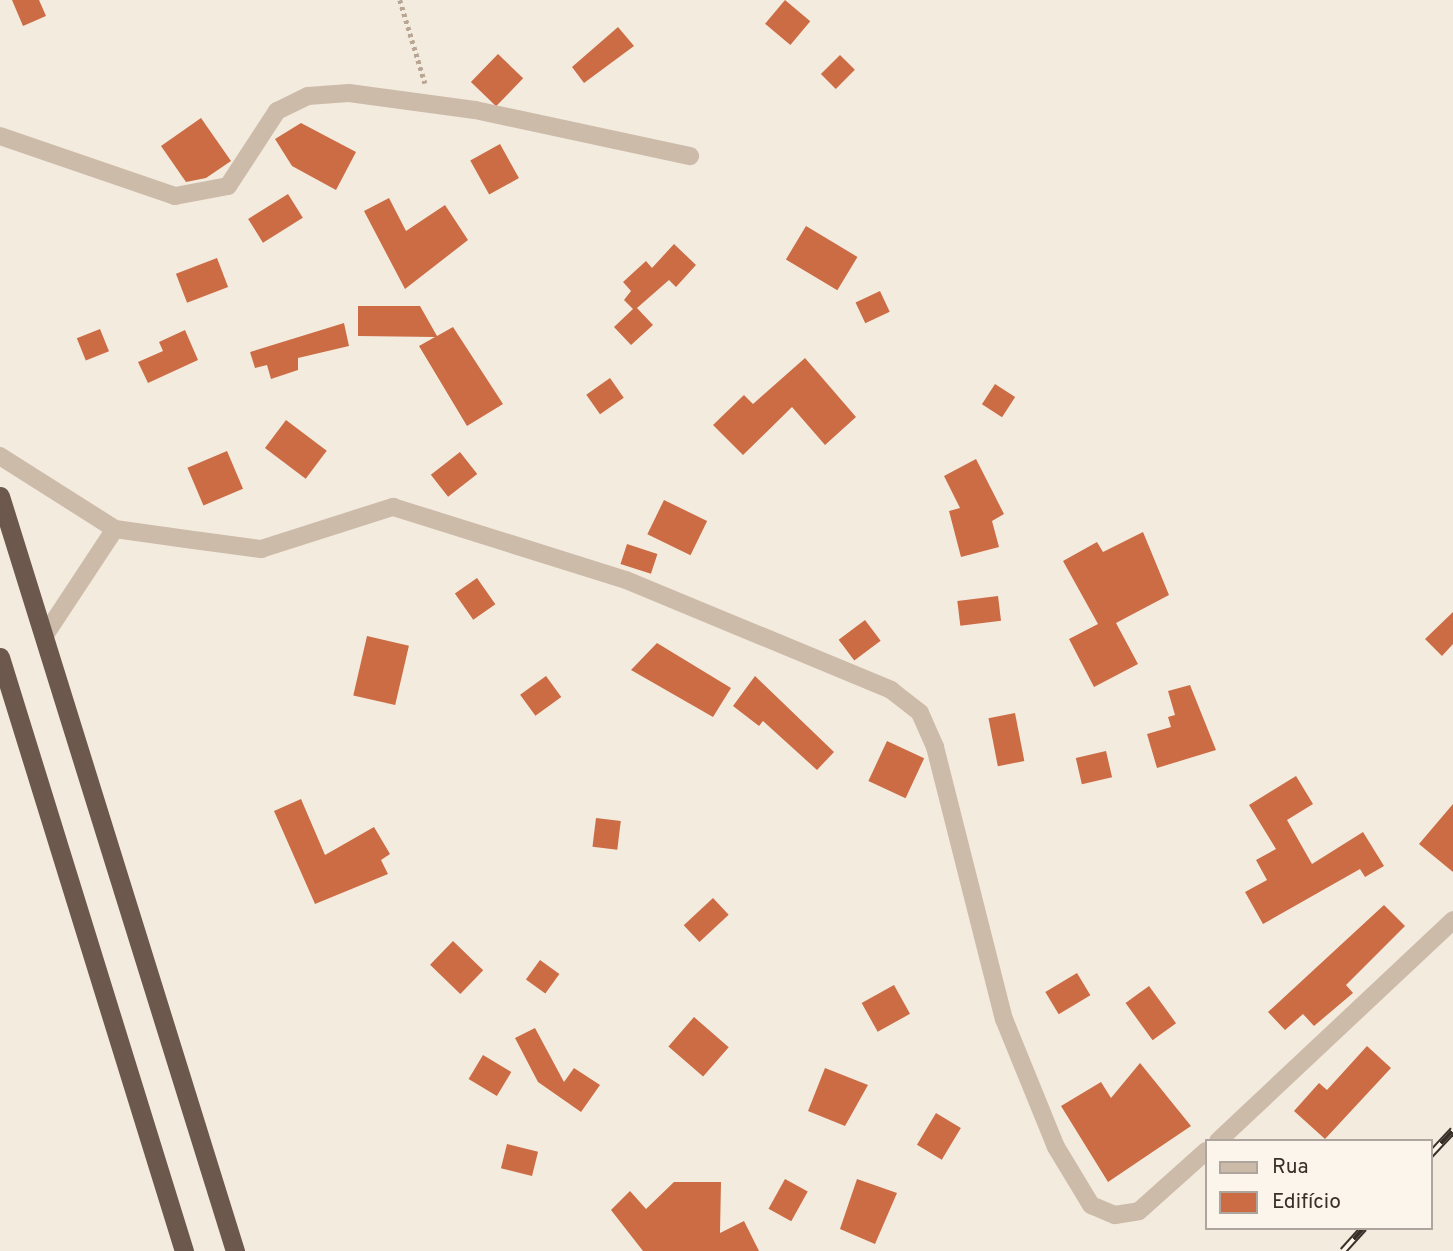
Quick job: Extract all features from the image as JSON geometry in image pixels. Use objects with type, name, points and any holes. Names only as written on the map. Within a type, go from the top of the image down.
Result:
[{"type":"highway","points":[[0,496],[235,1251]]},
{"type":"highway","points":[[0,657],[184,1251]]},
{"type":"street","points":[[0,136],[175,197],[228,186],[277,111],[308,96],[349,93],[430,103],[690,156]]},
{"type":"street","points":[[0,456],[115,529],[261,549],[393,507],[626,580],[891,690],[920,713],[935,747],[1004,1018],[1056,1147],[1091,1205],[1115,1215],[1139,1211],[1204,1153]]},
{"type":"street","points":[[45,635],[115,529]]},
{"type":"street","points":[[1220,1139],[1453,920]]},
{"type":"path","points":[[400,0],[430,103]]},
{"type":"building","points":[[12,0],[39,0],[46,16],[23,26]]},
{"type":"building","points":[[785,0],[810,21],[790,45],[765,24]]},
{"type":"building","points":[[618,27],[634,46],[584,83],[572,67]]},
{"type":"building","points":[[498,54],[523,78],[496,106],[471,82]]},
{"type":"building","points":[[840,55],[855,70],[836,89],[821,74]]},
{"type":"building","points":[[201,118],[231,161],[206,178],[186,182],[161,146]]},
{"type":"building","points":[[301,123],[356,152],[336,190],[292,166],[275,139]]},
{"type":"building","points":[[500,144],[519,178],[489,195],[470,160]]},
{"type":"building","points":[[288,194],[303,218],[263,243],[248,219]]},
{"type":"building","points":[[389,198],[406,231],[445,205],[468,240],[405,289],[364,211]]},
{"type":"building","points":[[806,226],[857,257],[837,290],[786,259]]},
{"type":"building","points":[[674,244],[696,265],[676,287],[669,280],[637,308],[653,325],[631,345],[614,327],[633,309],[624,300],[631,291],[623,282],[646,261],[652,268]]},
{"type":"building","points":[[217,258],[228,287],[187,303],[176,274]]},
{"type":"building","points":[[880,291],[890,312],[865,323],[856,302]]},
{"type":"building","points":[[358,306],[420,306],[437,336],[453,327],[503,404],[467,426],[419,346],[435,337],[358,336]]},
{"type":"building","points":[[344,323],[349,346],[298,358],[298,370],[271,379],[267,365],[255,368],[250,352]]},
{"type":"building","points":[[100,329],[109,351],[86,361],[77,338]]},
{"type":"building","points":[[185,330],[198,360],[148,383],[138,362],[163,351],[159,342]]},
{"type":"building","points":[[805,358],[856,417],[825,445],[792,407],[743,455],[713,425],[744,395],[753,404]]},
{"type":"building","points":[[610,378],[624,398],[600,414],[586,395]]},
{"type":"building","points":[[995,384],[1015,397],[1002,417],[982,404]]},
{"type":"building","points":[[286,420],[327,451],[306,479],[265,448]]},
{"type":"building","points":[[227,451],[243,489],[203,506],[187,468]]},
{"type":"building","points":[[460,452],[477,474],[448,497],[431,475]]},
{"type":"building","points":[[976,459],[1004,514],[992,521],[999,547],[961,557],[949,511],[960,508],[944,476]]},
{"type":"building","points":[[664,500],[707,521],[690,555],[647,534]]},
{"type":"building","points":[[1143,532],[1169,595],[1116,623],[1138,664],[1094,687],[1069,639],[1098,624],[1063,561],[1097,542],[1103,552]]},
{"type":"building","points":[[627,544],[657,554],[651,574],[621,564]]},
{"type":"building","points":[[477,578],[495,604],[473,620],[455,593]]},
{"type":"building","points":[[998,596],[1001,621],[960,626],[957,601]]},
{"type":"building","points":[[1453,612],[1453,644],[1442,656],[1425,639]]},
{"type":"building","points":[[865,620],[881,641],[854,661],[839,640]]},
{"type":"building","points":[[367,636],[409,646],[395,705],[353,695]]},
{"type":"building","points":[[657,643],[731,688],[713,717],[631,670]]},
{"type":"building","points":[[546,676],[561,697],[535,716],[520,695]]},
{"type":"building","points":[[755,676],[834,752],[817,770],[763,721],[759,726],[733,706]]},
{"type":"building","points":[[1190,685],[1216,750],[1157,768],[1147,734],[1171,727],[1168,717],[1175,715],[1168,691]]},
{"type":"building","points":[[1015,713],[1024,761],[998,766],[988,718]]},
{"type":"building","points":[[887,741],[924,758],[906,798],[868,781]]},
{"type":"building","points":[[1106,751],[1112,777],[1082,784],[1076,758]]},
{"type":"building","points":[[1296,776],[1313,804],[1287,820],[1312,864],[1363,832],[1384,866],[1365,877],[1360,869],[1263,924],[1245,892],[1267,880],[1256,860],[1276,849],[1249,805]]},
{"type":"building","points":[[301,799],[325,855],[374,827],[390,854],[381,860],[388,874],[315,904],[274,811]]},
{"type":"building","points":[[1453,804],[1453,872],[1419,844]]},
{"type":"building","points":[[596,818],[621,821],[617,850],[592,847]]},
{"type":"building","points":[[713,898],[729,915],[699,942],[684,925]]},
{"type":"building","points":[[1384,905],[1405,926],[1346,985],[1353,993],[1314,1026],[1303,1014],[1285,1030],[1268,1012]]},
{"type":"building","points":[[453,941],[483,970],[460,994],[430,965]]},
{"type":"building","points":[[540,960],[559,974],[545,994],[526,979]]},
{"type":"building","points":[[1077,973],[1090,995],[1059,1014],[1045,992]]},
{"type":"building","points":[[894,985],[910,1014],[878,1032],[862,1003]]},
{"type":"building","points":[[1149,986],[1176,1023],[1153,1040],[1126,1003]]},
{"type":"building","points":[[694,1017],[729,1047],[703,1077],[668,1046]]},
{"type":"building","points":[[535,1028],[564,1082],[574,1068],[600,1085],[581,1112],[538,1082],[515,1038]]},
{"type":"building","points":[[1367,1046],[1391,1068],[1325,1139],[1294,1111],[1319,1083],[1327,1090]]},
{"type":"building","points":[[483,1055],[511,1072],[497,1096],[469,1079]]},
{"type":"building","points":[[1140,1063],[1191,1126],[1108,1182],[1061,1106],[1101,1082],[1111,1098]]},
{"type":"building","points":[[825,1068],[868,1085],[845,1126],[808,1111]]},
{"type":"building","points":[[936,1113],[961,1128],[942,1160],[917,1145]]},
{"type":"building","points":[[507,1144],[538,1152],[532,1176],[501,1168]]},
{"type":"building","points":[[785,1179],[808,1192],[791,1221],[769,1209]]},
{"type":"building","points":[[857,1179],[897,1193],[875,1244],[840,1229]]},
{"type":"building","points":[[674,1182],[721,1182],[720,1233],[744,1221],[759,1251],[643,1251],[611,1210],[630,1191],[646,1209]]},
{"type":"railway","points":[[1432,1153],[1453,1130]]},
{"type":"railway","points":[[1343,1251],[1362,1230]]}]
